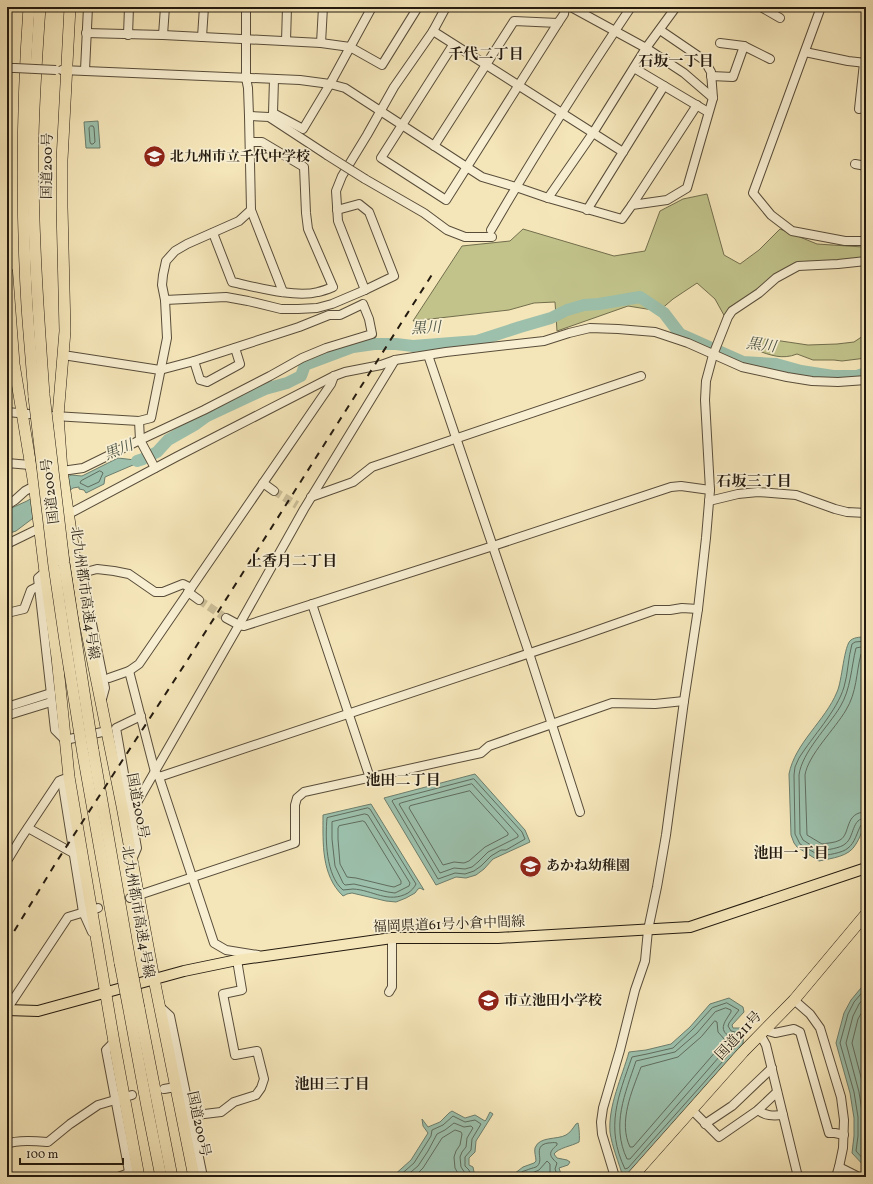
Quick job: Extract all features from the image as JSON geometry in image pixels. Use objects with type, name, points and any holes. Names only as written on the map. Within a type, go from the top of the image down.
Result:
[{"type":"highway","name":"北九州都市高速4号線","points":[[29,7],[23,136],[27,306],[39,396],[54,566],[65,642],[88,752],[134,1009],[147,1107],[161,1177]]},
{"type":"highway","name":"北九州都市高速4号線","points":[[39,396],[33,137],[40,7]]},
{"type":"highway","name":"国道200号","points":[[70,7],[62,70],[62,207],[65,331],[58,416],[63,473],[83,613],[101,702],[112,729],[132,861],[134,896],[180,1086],[194,1177]]},
{"type":"highway","name":"国道200号","points":[[7,272],[14,364],[35,489],[57,657],[65,740],[65,778],[91,910],[114,1042],[133,1176]]},
{"type":"highway","name":"国道211号","points":[[632,1177],[762,1032],[794,1000],[866,914]]},
{"type":"highway","name":"北九州都市高速4号線","points":[[134,1009],[158,1104],[172,1177]]},
{"type":"highway","points":[[158,1104],[177,1177]]},
{"type":"main road","name":"福岡県道61号小倉中間線","points":[[7,1010],[38,1011],[184,971],[237,960],[392,938],[498,938],[690,927],[866,868]]},
{"type":"street","points":[[84,70],[88,7]]},
{"type":"street","points":[[128,7],[128,35]]},
{"type":"street","points":[[163,35],[165,7]]},
{"type":"street","points":[[202,37],[204,7]]},
{"type":"street","points":[[246,7],[246,78],[248,88],[251,210],[283,292]]},
{"type":"street","points":[[286,41],[288,7]]},
{"type":"street","points":[[321,43],[323,7]]},
{"type":"street","points":[[274,79],[274,113],[303,129],[330,84],[372,7]]},
{"type":"street","points":[[86,33],[163,35],[321,43],[350,47],[382,65],[418,7]]},
{"type":"street","points":[[365,290],[338,221],[336,191],[342,176],[381,112],[394,87],[433,31],[446,7]]},
{"type":"street","points":[[453,45],[381,158],[446,200],[564,14],[565,7]]},
{"type":"street","points":[[571,7],[646,48],[684,73],[712,98]]},
{"type":"street","points":[[249,116],[269,117],[365,179],[424,213],[447,230],[465,237],[492,233],[516,187],[631,7]]},
{"type":"street","points":[[548,198],[592,133],[646,48],[676,7]]},
{"type":"street","points":[[761,7],[780,18]]},
{"type":"street","points":[[821,7],[753,193],[771,215],[792,231],[845,241],[866,241]]},
{"type":"street","points":[[434,146],[514,21],[558,23]]},
{"type":"street","points":[[632,205],[667,200],[687,188],[712,98],[711,76],[704,60],[660,30]]},
{"type":"street","points":[[433,31],[623,152]]},
{"type":"street","points":[[720,43],[744,46],[770,59]]},
{"type":"street","points":[[711,76],[733,77],[744,46]]},
{"type":"street","points":[[805,52],[865,63],[859,109]]},
{"type":"street","points":[[11,68],[300,80],[330,84],[345,88],[482,177],[587,210],[622,219],[697,105]]},
{"type":"street","points":[[634,68],[708,112]]},
{"type":"street","points":[[587,210],[664,86]]},
{"type":"street","points":[[213,233],[232,282],[283,292],[300,293],[317,293],[333,287],[308,229],[304,168],[262,142],[250,142]]},
{"type":"street","points":[[855,164],[866,166]]},
{"type":"street","points":[[165,300],[226,297],[280,309],[318,308],[332,304],[394,276],[369,212],[358,204],[337,210]]},
{"type":"street","points":[[7,412],[139,421],[151,418],[166,338],[165,300],[162,285],[166,261],[175,251],[238,221],[251,210]]},
{"type":"street","points":[[615,1177],[602,1134],[601,1122],[603,1108],[644,961],[648,930],[666,835],[698,609],[709,501],[710,490],[705,400],[706,381],[713,353],[728,316],[732,311],[758,293],[776,278],[798,266],[866,261]]},
{"type":"street","points":[[7,505],[16,500],[25,491],[35,489],[63,473],[83,468],[142,441],[270,376],[302,358],[326,348],[372,334],[370,319],[363,304],[340,315],[329,315],[299,327],[235,348],[160,370],[63,355]]},
{"type":"street","points":[[7,544],[154,467],[334,376],[345,372],[381,365],[395,360],[446,352],[544,341],[590,328],[618,329],[655,332],[713,353],[742,367],[787,377],[812,381],[838,382],[866,380]]},
{"type":"street","points":[[194,361],[200,380],[207,382],[240,364],[235,348]]},
{"type":"street","points":[[428,355],[529,653],[580,812]]},
{"type":"street","points":[[131,813],[157,774],[239,625],[301,507],[311,497],[395,360]]},
{"type":"street","points":[[106,676],[129,671],[139,664],[331,384],[334,376]]},
{"type":"street","points":[[311,497],[353,482],[372,467],[642,376]]},
{"type":"street","points":[[139,421],[142,441],[154,467]]},
{"type":"street","points":[[7,463],[30,465]]},
{"type":"street","points":[[263,484],[274,490]]},
{"type":"street","points":[[226,618],[244,626],[671,487],[681,486],[710,490]]},
{"type":"street","points":[[709,501],[738,494],[758,492],[796,495],[835,509],[847,512],[866,513]]},
{"type":"street","points":[[73,547],[79,555],[106,676],[105,688],[101,702]]},
{"type":"street","points":[[82,573],[97,569],[129,574],[155,592],[163,592],[183,584],[199,600]]},
{"type":"street","points":[[45,572],[38,578],[49,698],[55,730],[65,740],[112,729],[141,716]]},
{"type":"street","points":[[7,613],[24,609],[31,590],[39,586]]},
{"type":"street","points":[[312,604],[370,778]]},
{"type":"street","points":[[157,774],[348,713],[655,610],[682,608],[698,609]]},
{"type":"street","points":[[106,676],[134,663],[146,647],[156,640]]},
{"type":"street","points":[[129,671],[157,774],[214,943],[226,950],[265,957]]},
{"type":"street","points":[[7,711],[49,698]]},
{"type":"street","points":[[134,896],[295,843],[295,805],[297,798],[304,792],[481,753],[489,746],[612,704],[655,704],[684,701]]},
{"type":"street","points":[[112,729],[131,813],[137,848],[132,861]]},
{"type":"street","points":[[7,861],[59,781],[65,778],[73,853],[91,910],[68,917],[7,1010]]},
{"type":"street","points":[[28,828],[73,853]]},
{"type":"street","points":[[389,992],[392,987],[392,938]]},
{"type":"street","points":[[185,1112],[196,1115],[221,1112],[234,1102],[256,1095],[264,1080],[257,1051],[235,1055],[223,994],[242,990],[237,960]]},
{"type":"street","points":[[794,1000],[810,1014],[820,1028],[842,1097],[844,1135],[843,1148],[836,1177]]},
{"type":"street","points":[[798,1177],[762,1032],[775,1033],[794,1029],[800,1032],[829,1133],[844,1135]]},
{"type":"street","points":[[706,1124],[732,1106],[772,1068]]},
{"type":"street","points":[[164,1089],[180,1086]]},
{"type":"street","points":[[692,1110],[719,1137],[758,1110],[777,1092]]},
{"type":"street","points":[[7,1144],[12,1142],[48,1142],[70,1124],[98,1105],[123,1098]]},
{"type":"street","points":[[758,1110],[767,1115],[776,1116],[783,1114]]},
{"type":"street","points":[[185,1112],[203,1177]]},
{"type":"street","points":[[839,1167],[859,1177]]},
{"type":"street","points":[[118,1177],[133,1176]]},
{"type":"green space","points":[[707,194],[724,255],[740,264],[759,250],[780,229],[817,244],[866,247],[866,265],[801,268],[728,310],[725,317],[715,299],[697,283],[673,299],[659,311],[628,306],[557,331],[555,302],[534,303],[509,310],[413,321],[462,246],[510,241],[523,229],[614,256],[645,251],[660,211],[683,199]]},
{"type":"green space","points":[[866,334],[866,358],[842,361],[813,360],[797,354],[781,357],[756,350],[756,338],[808,345],[837,344],[854,342]]},
{"type":"water","points":[[98,121],[100,148],[86,148],[84,122]]},
{"type":"water","points":[[146,456],[147,459],[105,477],[104,484],[86,493],[84,490],[79,489],[79,487],[73,488],[16,531],[7,534],[7,510],[27,501],[71,475],[82,476],[118,458],[135,460]]},
{"type":"water","points":[[866,637],[866,824],[856,844],[849,852],[840,856],[819,861],[797,847],[791,835],[789,774],[797,752],[832,703],[839,687],[849,643],[854,638]]},
{"type":"water","points":[[475,774],[525,830],[530,842],[493,859],[476,875],[466,878],[456,877],[436,885],[384,798]]},
{"type":"water","points":[[371,804],[424,890],[420,888],[415,893],[396,902],[352,893],[343,896],[336,888],[327,869],[323,837],[323,815]]},
{"type":"water","points":[[866,982],[866,1168],[852,1153],[854,1118],[850,1093],[836,1043],[844,1013],[851,1000]]},
{"type":"water","points":[[729,998],[743,1007],[744,1012],[732,1025],[733,1028],[743,1028],[743,1044],[626,1176],[623,1177],[612,1143],[610,1122],[613,1102],[629,1052],[646,1050],[671,1044],[690,1027],[710,1004]]},
{"type":"water","points":[[452,1111],[465,1118],[475,1115],[485,1121],[490,1112],[493,1114],[476,1141],[475,1152],[469,1158],[469,1165],[473,1167],[475,1177],[392,1177],[411,1160],[428,1133],[423,1126],[422,1119],[428,1127],[440,1122]]},
{"type":"water","points":[[578,1123],[579,1142],[559,1150],[554,1154],[557,1158],[570,1162],[568,1165],[559,1168],[562,1177],[510,1177],[523,1167],[536,1161],[535,1148],[537,1144],[544,1140],[566,1135]]},
{"type":"waterway","name":"黒川","points":[[137,461],[157,452],[168,440],[207,416],[265,389],[287,383],[301,376],[305,365],[353,347],[374,344],[413,346],[477,341],[551,318],[567,310],[584,305],[640,297],[664,313],[680,334],[743,362],[776,364],[801,371],[833,376],[857,376],[866,373]]},
{"type":"tunnel","points":[[274,491],[297,505]]},
{"type":"tunnel","points":[[199,600],[226,618]]},
{"type":"railway","points":[[7,943],[57,861],[185,664],[433,273]]},
{"type":"place","name":"北九州市立千代中学校","points":[[155,157]]},
{"type":"place","name":"あかね幼稚園","points":[[531,866]]},
{"type":"place","name":"市立池田小学校","points":[[489,1001]]},
{"type":"district","name":"千代二丁目","points":[[486,55]]},
{"type":"district","name":"石坂一丁目","points":[[676,62]]},
{"type":"district","name":"石坂三丁目","points":[[754,482]]},
{"type":"district","name":"上香月二丁目","points":[[292,562]]},
{"type":"district","name":"池田二丁目","points":[[403,781]]},
{"type":"district","name":"池田一丁目","points":[[791,854]]},
{"type":"district","name":"池田三丁目","points":[[332,1085]]}]
